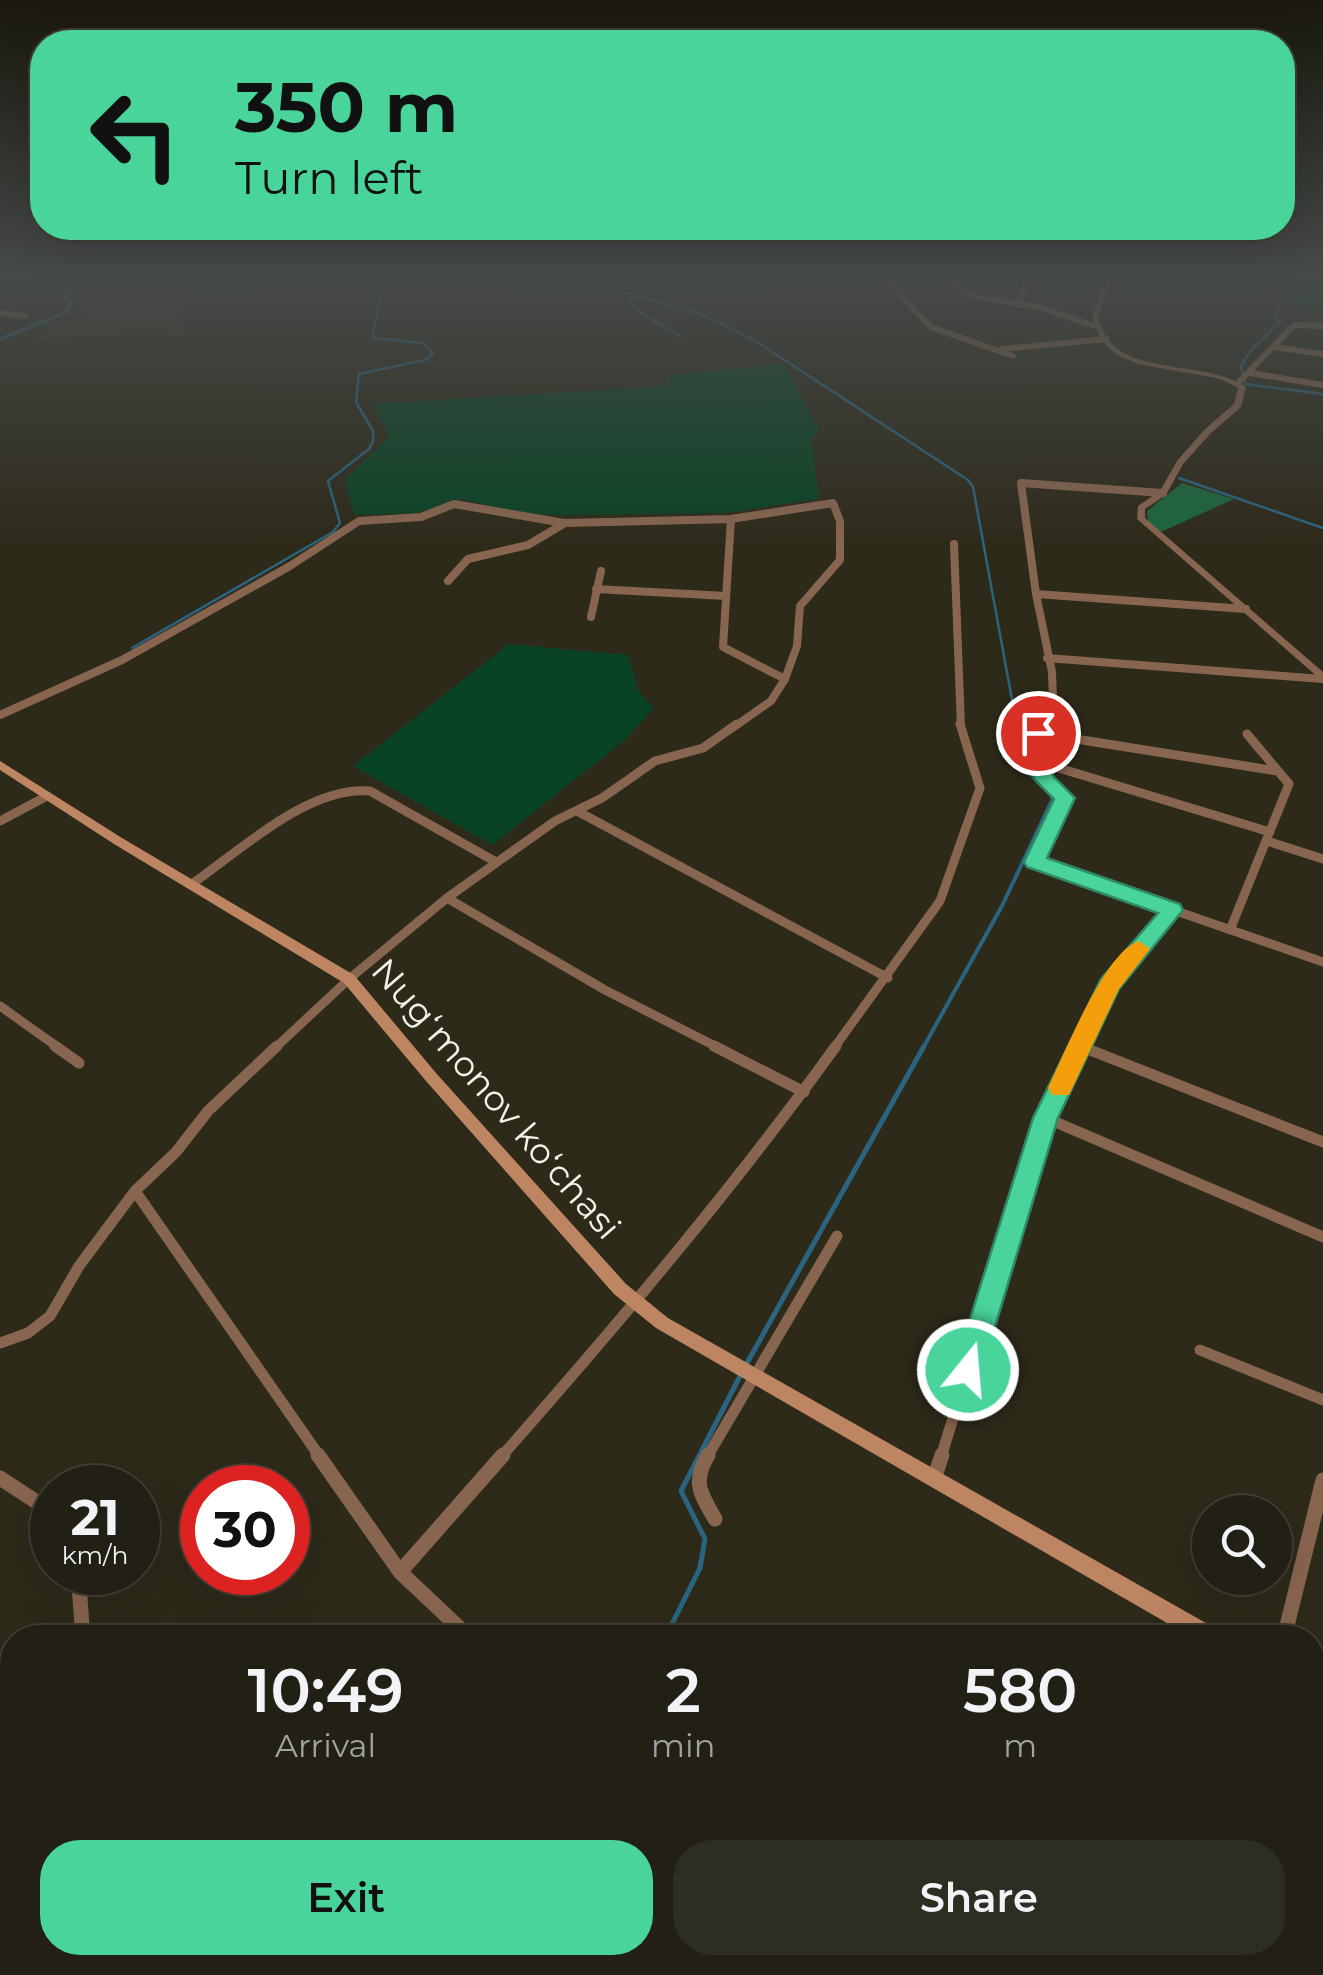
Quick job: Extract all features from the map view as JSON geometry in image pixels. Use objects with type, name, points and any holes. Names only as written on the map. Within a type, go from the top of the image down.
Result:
[{"type":"main road","name":"Nugʻmonov koʻchasi","points":[[0,765],[349,978],[430,1077],[636,1304],[754,1376]]},
{"type":"main road","points":[[754,1376],[1191,1625]]},
{"type":"street","points":[[1146,365],[1242,382]]},
{"type":"street","points":[[1242,382],[1257,365]]},
{"type":"street","points":[[1250,373],[1323,385]]},
{"type":"street","points":[[1242,382],[1244,390],[1238,405],[1180,463],[1162,493],[1140,510],[1144,523],[1323,678]]},
{"type":"street","points":[[1162,493],[1021,483],[1036,594],[1052,672],[1053,700],[1032,702],[1038,733],[1032,748],[1045,780],[1065,798],[1035,862],[1323,962]]},
{"type":"street","points":[[0,715],[122,660],[290,566],[359,521],[421,517],[454,504],[512,518],[565,523],[731,519],[833,502],[840,521],[840,560],[800,606],[797,646],[785,679],[764,708],[703,748],[655,761],[578,811],[555,821],[446,898],[349,978],[208,1111],[176,1152],[135,1191],[79,1266],[50,1316],[28,1333],[0,1343]]},
{"type":"street","points":[[731,519],[723,647],[785,679]]},
{"type":"street","points":[[448,581],[458,565],[468,559],[528,546],[565,523]]},
{"type":"street","points":[[400,1572],[636,1304],[756,1158],[940,901],[980,788],[959,720],[960,641],[954,544]]},
{"type":"street","points":[[590,617],[602,570]]},
{"type":"street","points":[[596,589],[726,596]]},
{"type":"street","points":[[1036,594],[1246,610]]},
{"type":"street","points":[[1047,658],[1323,678]]},
{"type":"street","points":[[1038,733],[1277,770]]},
{"type":"street","points":[[1230,930],[1288,784],[1247,734]]},
{"type":"street","points":[[1039,762],[1269,837],[1323,859]]},
{"type":"street","points":[[192,884],[318,797],[347,789],[370,791],[496,862]]},
{"type":"street","points":[[0,821],[47,796]]},
{"type":"street","points":[[578,811],[888,978]]},
{"type":"street","points":[[446,898],[638,1008],[804,1092]]},
{"type":"street","points":[[935,1476],[1046,1118],[1110,985],[1172,910]]},
{"type":"street","points":[[0,1006],[79,1063]]},
{"type":"street","points":[[1080,1046],[1323,1142]]},
{"type":"street","points":[[1046,1118],[1323,1237]]},
{"type":"street","points":[[135,1191],[400,1572],[456,1625]]},
{"type":"street","points":[[715,1520],[697,1488],[697,1474],[837,1236]]},
{"type":"street","points":[[1200,1350],[1323,1400]]},
{"type":"street","points":[[0,1478],[30,1498]]},
{"type":"street","points":[[1287,1625],[1323,1480]]},
{"type":"street","points":[[79,1595],[81,1625]]},
{"type":"green space","points":[[785,365],[819,430],[811,438],[819,499],[726,513],[554,515],[529,514],[459,499],[417,513],[354,515],[345,480],[390,436],[373,404],[667,386],[665,375]]},
{"type":"green space","points":[[1182,483],[1234,499],[1161,532],[1148,525],[1147,511]]},
{"type":"green space","points":[[509,644],[628,655],[638,690],[653,709],[625,740],[492,845],[353,766]]},
{"type":"waterway","points":[[132,648],[333,532],[340,523],[328,481],[369,449],[373,441],[373,431],[356,402],[359,374],[401,365]]},
{"type":"waterway","points":[[792,365],[968,480],[973,487],[1017,727]]},
{"type":"waterway","points":[[1242,365],[1245,384],[1323,394]]},
{"type":"waterway","points":[[1179,478],[1323,528]]},
{"type":"waterway","points":[[923,1048],[1002,906],[1053,798],[1028,768],[1017,724]]},
{"type":"waterway","points":[[747,1363],[924,1046]]},
{"type":"waterway","points":[[672,1625],[700,1568],[705,1539],[681,1491],[740,1376]]},
{"type":"slow traffic","points":[[1060,1088],[1110,985],[1139,949]]},
{"type":"route","points":[[968,1370],[1046,1118],[1110,985],[1172,910],[1035,862],[1065,798],[1045,780],[1032,748],[1038,733]]}]
